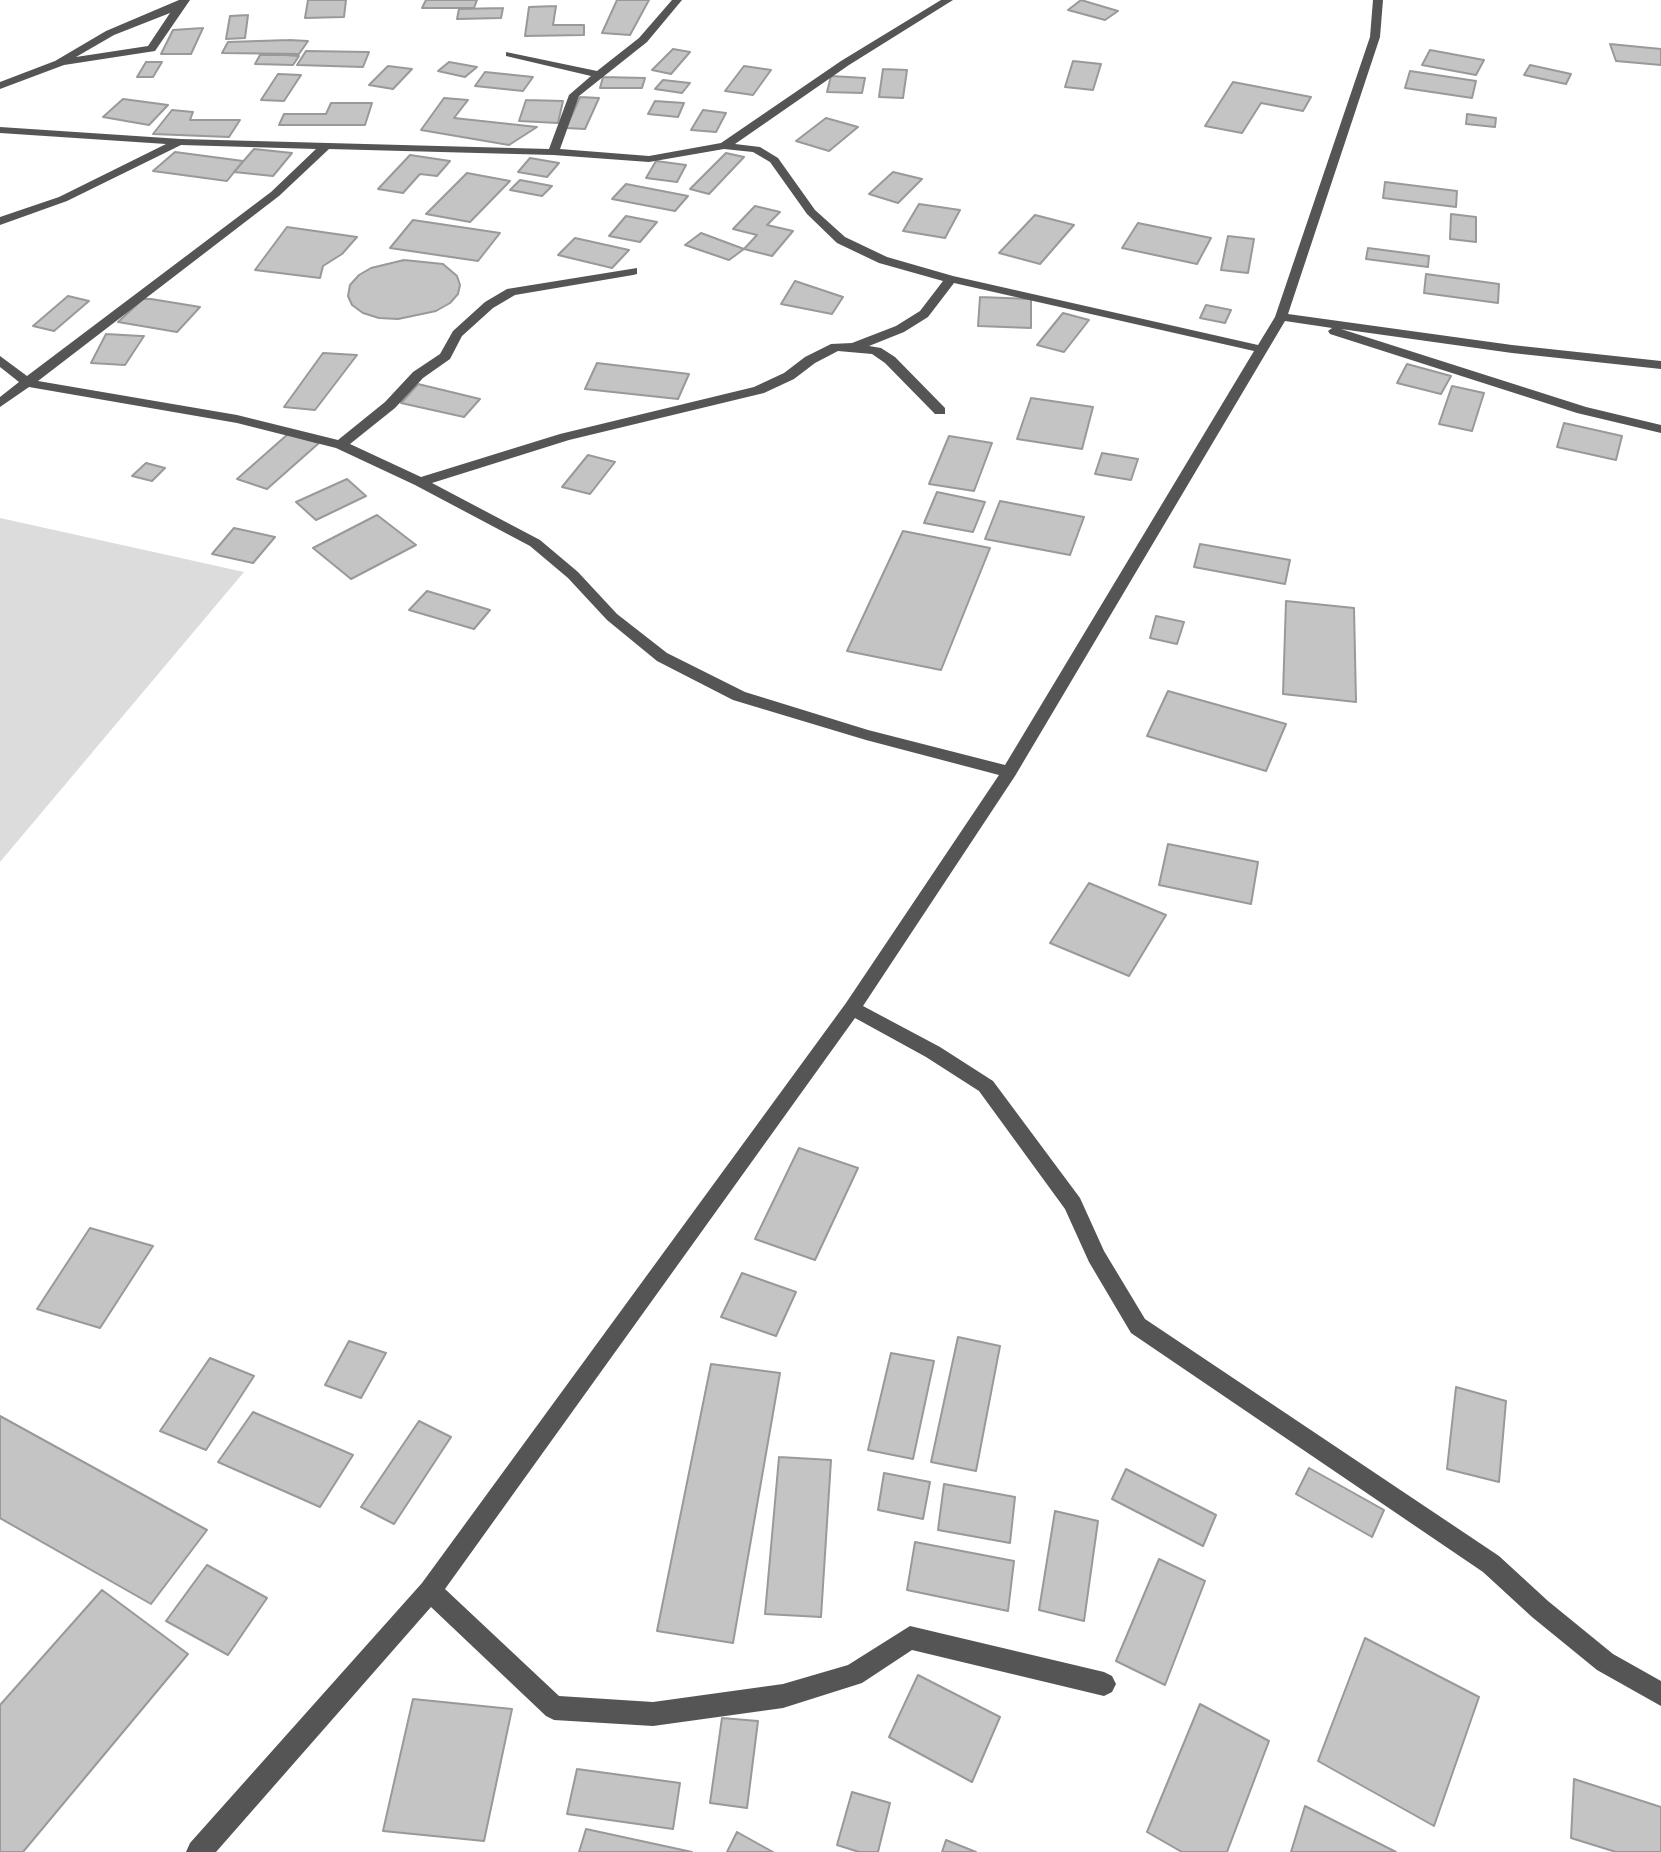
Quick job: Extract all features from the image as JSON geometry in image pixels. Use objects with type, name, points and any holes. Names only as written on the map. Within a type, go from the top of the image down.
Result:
[{"type":"street","points":[[553,152],[574,95],[643,40],[677,0]]},
{"type":"street","points":[[724,146],[845,63],[948,0]]},
{"type":"street","points":[[199,1852],[430,1591],[852,1007],[1009,772],[1281,317],[1375,37],[1378,0]]},
{"type":"street","points":[[59,63],[151,49],[182,3]]},
{"type":"street","points":[[0,86],[59,63],[110,33],[182,3]]},
{"type":"street","points":[[510,54],[599,75]]},
{"type":"street","points":[[0,130],[181,142],[553,152],[649,159],[724,146],[756,149],[774,160],[811,212],[841,240],[883,260],[951,279],[1260,349]]},
{"type":"street","points":[[0,221],[63,199],[181,142]]},
{"type":"street","points":[[0,403],[275,194],[326,146]]},
{"type":"street","points":[[341,445],[390,405],[418,375],[446,356],[457,334],[489,304],[512,292],[633,271]]},
{"type":"street","points":[[855,347],[900,329],[924,314],[951,279]]},
{"type":"street","points":[[1281,317],[1511,349],[1661,365]]},
{"type":"street","points":[[1308,321],[1362,342],[1581,410],[1661,429]]},
{"type":"street","points":[[420,482],[565,437],[759,390],[789,376],[810,360],[836,347],[876,351],[890,360],[940,411]]},
{"type":"street","points":[[0,360],[28,383],[288,429],[341,445],[420,482],[534,543],[573,575],[612,617],[662,657],[739,696],[866,735],[1009,772]]},
{"type":"street","points":[[852,1007],[986,1086],[1073,1204],[1096,1256],[1138,1325],[1491,1564],[1540,1609],[1605,1662],[1661,1694]]},
{"type":"street","points":[[430,1591],[554,1708],[653,1714],[783,1696],[854,1675],[909,1638],[1104,1684]]},
{"type":"shaded area","points":[[0,518],[244,572],[0,862]]},
{"type":"building","points":[[308,0],[346,0],[344,17],[305,18]]},
{"type":"building","points":[[426,0],[477,0],[474,8],[422,8]]},
{"type":"building","points":[[617,0],[649,0],[630,35],[602,33]]},
{"type":"building","points":[[1081,0],[1118,11],[1105,20],[1068,10]]},
{"type":"building","points":[[556,6],[553,25],[584,25],[584,35],[525,36],[529,7]]},
{"type":"building","points":[[503,8],[501,18],[457,19],[459,9]]},
{"type":"building","points":[[248,15],[245,38],[226,39],[230,16]]},
{"type":"building","points":[[203,28],[191,54],[161,54],[173,30]]},
{"type":"building","points":[[308,41],[299,54],[222,53],[228,42]]},
{"type":"building","points":[[1610,44],[1661,49],[1661,65],[1616,61]]},
{"type":"building","points":[[673,49],[690,52],[671,74],[652,70]]},
{"type":"building","points":[[1430,50],[1484,60],[1476,75],[1422,65]]},
{"type":"building","points":[[306,51],[369,52],[363,67],[297,65]]},
{"type":"building","points":[[260,55],[299,56],[293,65],[255,64]]},
{"type":"building","points":[[1073,61],[1101,64],[1093,90],[1065,87]]},
{"type":"building","points":[[146,62],[162,62],[153,77],[137,77]]},
{"type":"building","points":[[449,62],[477,67],[465,77],[438,71]]},
{"type":"building","points":[[1530,65],[1571,74],[1566,84],[1524,75]]},
{"type":"building","points":[[388,66],[412,69],[393,89],[369,85]]},
{"type":"building","points":[[744,66],[771,70],[753,95],[725,91]]},
{"type":"building","points":[[883,69],[907,70],[903,98],[879,97]]},
{"type":"building","points":[[1410,71],[1476,81],[1472,98],[1405,88]]},
{"type":"building","points":[[485,72],[533,77],[523,91],[475,86]]},
{"type":"building","points":[[278,74],[301,75],[284,101],[261,100]]},
{"type":"building","points":[[831,76],[865,78],[862,93],[827,92]]},
{"type":"building","points":[[603,77],[645,78],[642,88],[600,88]]},
{"type":"building","points":[[663,80],[690,83],[682,93],[655,89]]},
{"type":"building","points":[[1233,82],[1311,97],[1303,111],[1261,103],[1242,133],[1205,126]]},
{"type":"building","points":[[580,97],[599,98],[585,129],[566,128]]},
{"type":"building","points":[[444,98],[468,100],[454,118],[537,127],[509,145],[421,130]]},
{"type":"building","points":[[123,99],[168,105],[149,125],[103,117]]},
{"type":"building","points":[[526,100],[563,101],[558,123],[519,121]]},
{"type":"building","points":[[655,101],[684,103],[678,117],[648,114]]},
{"type":"building","points":[[331,103],[372,103],[365,125],[279,125],[284,114],[326,114]]},
{"type":"building","points":[[172,110],[193,112],[190,120],[240,120],[229,137],[153,134]]},
{"type":"building","points":[[703,110],[726,113],[716,132],[691,130]]},
{"type":"building","points":[[1467,114],[1496,118],[1495,127],[1466,124]]},
{"type":"building","points":[[826,118],[858,127],[829,151],[796,141]]},
{"type":"building","points":[[254,149],[292,153],[273,176],[234,172]]},
{"type":"building","points":[[175,152],[243,161],[227,181],[153,171]]},
{"type":"building","points":[[726,153],[744,157],[709,194],[690,189]]},
{"type":"building","points":[[410,155],[450,161],[437,176],[420,174],[403,193],[378,189]]},
{"type":"building","points":[[530,158],[559,163],[547,177],[518,172]]},
{"type":"building","points":[[656,161],[686,165],[677,182],[646,178]]},
{"type":"building","points":[[893,172],[922,179],[898,203],[869,194]]},
{"type":"building","points":[[467,173],[510,181],[470,222],[426,214]]},
{"type":"building","points":[[520,180],[552,186],[542,196],[510,190]]},
{"type":"building","points":[[1385,182],[1457,191],[1456,207],[1383,198]]},
{"type":"building","points":[[626,184],[688,196],[675,211],[612,199]]},
{"type":"building","points":[[919,204],[960,210],[945,238],[903,231]]},
{"type":"building","points":[[755,206],[780,212],[767,225],[793,231],[772,256],[744,249],[757,235],[733,229]]},
{"type":"building","points":[[1451,214],[1476,217],[1476,242],[1450,239]]},
{"type":"building","points":[[1035,215],[1074,225],[1040,264],[999,253]]},
{"type":"building","points":[[626,216],[657,222],[640,242],[609,236]]},
{"type":"building","points":[[413,220],[500,233],[478,261],[390,248]]},
{"type":"building","points":[[1138,223],[1211,238],[1197,264],[1122,248]]},
{"type":"building","points":[[287,227],[357,237],[342,254],[323,266],[320,278],[255,270]]},
{"type":"building","points":[[701,233],[744,249],[729,260],[685,245]]},
{"type":"building","points":[[1228,236],[1254,239],[1248,273],[1221,270]]},
{"type":"building","points":[[575,238],[629,250],[612,268],[558,255]]},
{"type":"building","points":[[1368,248],[1429,256],[1428,267],[1366,259]]},
{"type":"building","points":[[404,260],[443,264],[457,276],[460,285],[458,294],[450,303],[436,311],[398,319],[379,318],[363,313],[352,305],[348,296],[350,285],[359,275],[371,268]]},
{"type":"building","points":[[1426,274],[1499,284],[1498,303],[1424,293]]},
{"type":"building","points":[[795,281],[843,297],[832,314],[781,304]]},
{"type":"building","points":[[68,296],[89,301],[54,331],[33,326]]},
{"type":"building","points":[[980,297],[1031,299],[1031,328],[978,326]]},
{"type":"building","points":[[143,299],[200,307],[177,332],[118,322]]},
{"type":"building","points":[[1206,305],[1231,310],[1225,323],[1200,318]]},
{"type":"building","points":[[1063,313],[1089,320],[1064,352],[1037,345]]},
{"type":"building","points":[[106,334],[144,336],[125,365],[91,363]]},
{"type":"building","points":[[323,353],[357,355],[315,410],[284,407]]},
{"type":"building","points":[[597,363],[689,374],[678,399],[585,389]]},
{"type":"building","points":[[1407,364],[1451,376],[1441,394],[1397,383]]},
{"type":"building","points":[[418,384],[480,399],[464,417],[401,403]]},
{"type":"building","points":[[1452,386],[1484,393],[1472,431],[1439,424]]},
{"type":"building","points":[[1031,398],[1093,407],[1082,449],[1017,439]]},
{"type":"building","points":[[1564,423],[1622,436],[1616,460],[1557,447]]},
{"type":"building","points":[[288,434],[319,443],[267,489],[237,479]]},
{"type":"building","points":[[949,436],[992,443],[974,491],[929,484]]},
{"type":"building","points":[[1102,453],[1138,459],[1131,480],[1095,474]]},
{"type":"building","points":[[588,455],[615,462],[590,494],[562,487]]},
{"type":"building","points":[[146,463],[165,468],[152,481],[132,476]]},
{"type":"building","points":[[347,479],[366,496],[316,520],[296,502]]},
{"type":"building","points":[[937,492],[985,502],[973,532],[924,523]]},
{"type":"building","points":[[1000,501],[1084,517],[1070,555],[985,539]]},
{"type":"building","points":[[377,515],[416,545],[351,579],[313,548]]},
{"type":"building","points":[[234,528],[275,537],[253,563],[212,554]]},
{"type":"building","points":[[903,531],[990,548],[941,670],[847,651]]},
{"type":"building","points":[[1200,544],[1290,560],[1285,584],[1194,567]]},
{"type":"building","points":[[427,591],[490,610],[474,629],[409,610]]},
{"type":"building","points":[[1286,601],[1354,608],[1356,702],[1283,694]]},
{"type":"building","points":[[1156,616],[1184,622],[1177,644],[1150,638]]},
{"type":"building","points":[[1168,691],[1286,724],[1266,771],[1147,736]]},
{"type":"building","points":[[1168,844],[1258,862],[1251,904],[1159,885]]},
{"type":"building","points":[[1089,883],[1166,915],[1129,976],[1050,943]]},
{"type":"building","points":[[799,1148],[858,1168],[815,1260],[755,1239]]},
{"type":"building","points":[[90,1228],[153,1246],[100,1328],[37,1309]]},
{"type":"building","points":[[742,1273],[796,1292],[776,1336],[721,1317]]},
{"type":"building","points":[[958,1337],[1000,1346],[976,1471],[931,1462]]},
{"type":"building","points":[[349,1341],[386,1353],[361,1398],[325,1385]]},
{"type":"building","points":[[891,1353],[934,1361],[913,1459],[868,1450]]},
{"type":"building","points":[[210,1358],[254,1376],[206,1450],[160,1431]]},
{"type":"building","points":[[711,1364],[780,1373],[733,1643],[657,1631]]},
{"type":"building","points":[[1456,1387],[1506,1401],[1499,1482],[1447,1469]]},
{"type":"building","points":[[253,1412],[353,1455],[320,1507],[218,1462]]},
{"type":"building","points":[[0,1416],[207,1530],[151,1604],[0,1518]]},
{"type":"building","points":[[419,1421],[451,1437],[394,1524],[361,1507]]},
{"type":"building","points":[[779,1457],[831,1460],[821,1617],[765,1614]]},
{"type":"building","points":[[1309,1468],[1384,1510],[1372,1537],[1296,1494]]},
{"type":"building","points":[[1126,1469],[1216,1515],[1203,1546],[1112,1499]]},
{"type":"building","points":[[884,1473],[930,1482],[923,1519],[878,1510]]},
{"type":"building","points":[[944,1484],[1015,1497],[1010,1543],[938,1530]]},
{"type":"building","points":[[1055,1511],[1098,1521],[1084,1621],[1039,1610]]},
{"type":"building","points":[[915,1542],[1014,1561],[1008,1611],[907,1590]]},
{"type":"building","points":[[1159,1559],[1205,1581],[1165,1685],[1116,1661]]},
{"type":"building","points":[[207,1565],[267,1598],[228,1655],[166,1621]]},
{"type":"building","points":[[102,1590],[188,1654],[23,1852],[0,1852],[0,1705]]},
{"type":"building","points":[[1365,1638],[1479,1697],[1434,1826],[1318,1761]]},
{"type":"building","points":[[918,1675],[1000,1717],[972,1782],[889,1737]]},
{"type":"building","points":[[413,1699],[512,1709],[484,1841],[383,1831]]},
{"type":"building","points":[[1200,1704],[1269,1741],[1227,1852],[1182,1852],[1147,1832]]},
{"type":"building","points":[[722,1718],[758,1721],[747,1808],[710,1803]]},
{"type":"building","points":[[577,1769],[680,1783],[673,1829],[567,1814]]},
{"type":"building","points":[[1574,1779],[1661,1807],[1661,1852],[1616,1852],[1571,1838]]},
{"type":"building","points":[[852,1792],[890,1803],[878,1852],[859,1852],[837,1845]]},
{"type":"building","points":[[1305,1806],[1396,1852],[1291,1852]]},
{"type":"building","points":[[586,1829],[692,1852],[579,1852]]},
{"type":"building","points":[[737,1832],[773,1852],[727,1852]]},
{"type":"building","points":[[946,1840],[976,1852],[942,1852]]}]
